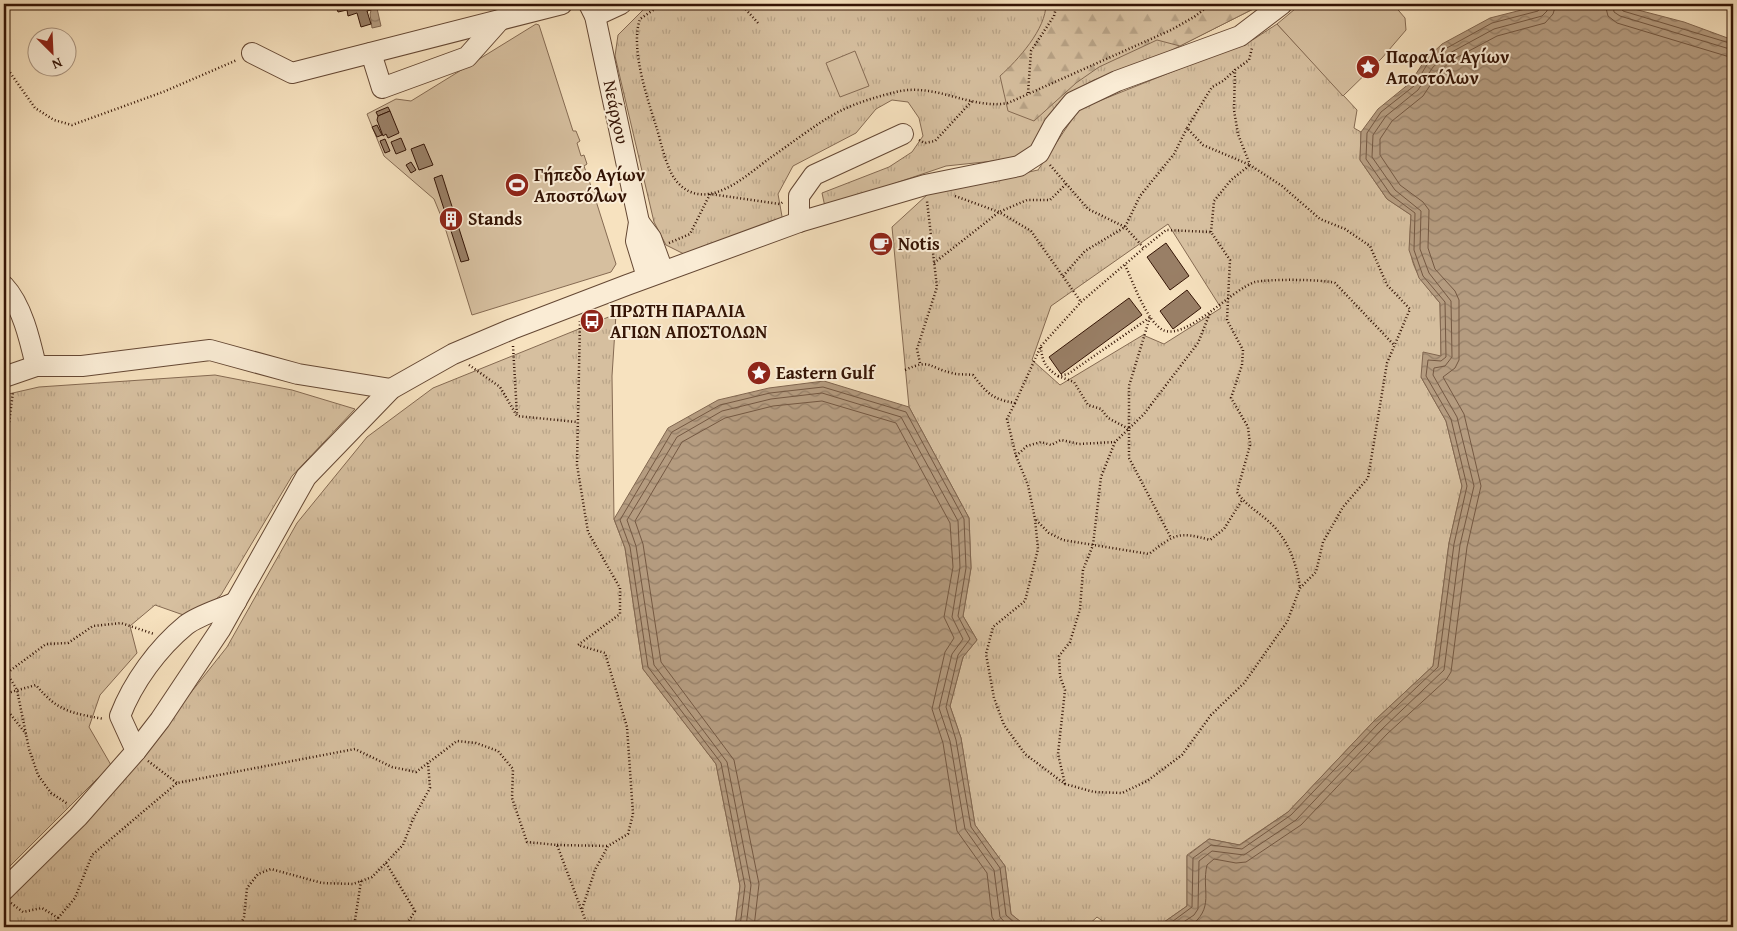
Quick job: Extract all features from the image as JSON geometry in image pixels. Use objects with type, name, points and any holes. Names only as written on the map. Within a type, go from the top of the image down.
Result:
[{"type":"street","points":[[252,53],[292,73],[562,4]]},
{"type":"street","points":[[592,10],[622,4]]},
{"type":"street","points":[[7,896],[136,751],[176,695],[236,602],[306,477],[391,388],[453,354],[627,285],[657,262],[925,185],[1018,166],[1039,153],[1054,124],[1073,102],[1117,81],[1240,36],[1282,4]]},
{"type":"street","name":"Νεάρχου","points":[[592,10],[639,222],[636,241],[657,262]]},
{"type":"street","points":[[371,53],[382,88],[467,56],[500,20]]},
{"type":"street","points":[[799,222],[799,196],[814,175],[903,134]]},
{"type":"street","points":[[4,286],[9,291],[22,320],[36,366]]},
{"type":"street","points":[[8,376],[36,366],[82,366],[210,350],[298,374],[391,388]]},
{"type":"street","points":[[136,751],[120,716],[128,693],[172,639],[187,624],[236,602]]},
{"type":"path","points":[[662,4],[640,19],[636,41],[654,119],[672,173],[680,185],[692,193],[780,204],[799,196]]},
{"type":"path","points":[[741,4],[758,23]]},
{"type":"path","points":[[1028,93],[1031,50],[1054,16],[1057,4]]},
{"type":"path","points":[[657,262],[690,234],[710,194],[736,184],[810,130],[854,104],[900,91],[916,89],[994,105],[1008,102],[1171,30],[1194,17],[1211,4]]},
{"type":"path","points":[[1063,276],[1085,251],[1125,227],[1140,196],[1174,154],[1187,128],[1212,87],[1223,81],[1249,60],[1256,23]]},
{"type":"path","points":[[4,64],[35,108],[54,120],[72,125],[163,92],[252,53]]},
{"type":"path","points":[[1235,70],[1234,110],[1238,134],[1250,165]]},
{"type":"path","points":[[903,134],[925,143],[935,141],[973,100]]},
{"type":"path","points":[[1187,128],[1203,145],[1250,165],[1282,186],[1320,219],[1345,229],[1370,246],[1387,284],[1410,309],[1387,363],[1368,478],[1343,507],[1324,542],[1316,572],[1300,588],[1287,622],[1244,683],[1211,715],[1182,754],[1147,782],[1122,792],[1094,792],[1065,784],[1025,754],[1004,725],[994,698],[986,654],[993,627],[1024,600],[1038,549],[1035,519],[1028,485],[1016,456],[1007,420],[1041,346],[1081,302],[1166,230],[1211,232]]},
{"type":"path","points":[[1039,153],[1088,209],[1125,227],[1144,248]]},
{"type":"path","points":[[1250,165],[1231,180],[1214,201],[1211,232],[1230,260],[1227,320],[1243,350],[1242,365],[1231,398],[1248,427],[1250,445],[1237,492],[1242,500],[1277,530],[1296,562],[1300,588]]},
{"type":"path","points":[[934,264],[998,212],[1027,200],[1050,200],[1066,184]]},
{"type":"path","points":[[920,363],[917,349],[937,287],[925,185]]},
{"type":"path","points":[[953,195],[998,212],[1031,231],[1081,302]]},
{"type":"path","points":[[1125,265],[1150,317],[1163,330],[1175,332],[1210,313],[1229,297],[1255,282],[1329,281],[1335,283],[1395,346]]},
{"type":"path","points":[[580,303],[577,465],[588,532],[620,588],[620,614],[578,645],[605,653],[627,726],[633,814],[628,834],[608,846],[595,870],[582,910]]},
{"type":"path","points":[[1065,784],[1058,754],[1065,690],[1060,676],[1059,656],[1070,642],[1080,609],[1083,570],[1093,545],[1101,477],[1115,442],[1144,414],[1198,343],[1210,313]]},
{"type":"path","points":[[1058,376],[1068,374],[1150,317]]},
{"type":"path","points":[[1150,317],[1129,386],[1129,458],[1171,538]]},
{"type":"path","points":[[512,329],[517,416]]},
{"type":"path","points":[[1041,346],[1042,358],[1048,369],[1058,376],[1074,382],[1088,405],[1101,409],[1108,418],[1129,429]]},
{"type":"path","points":[[453,354],[500,387],[517,416]]},
{"type":"path","points":[[905,370],[920,363],[938,366],[951,373],[973,375],[986,392],[997,400],[1015,403]]},
{"type":"path","points":[[4,434],[8,431],[13,405],[8,376]]},
{"type":"path","points":[[517,416],[578,422]]},
{"type":"path","points":[[1016,456],[1027,446],[1041,442],[1051,444],[1061,440],[1079,444],[1115,442]]},
{"type":"path","points":[[1035,519],[1049,533],[1056,536],[1093,545],[1149,554],[1171,538],[1184,533],[1210,540],[1224,529],[1242,500]]},
{"type":"path","points":[[82,813],[51,794],[38,775],[17,690],[5,673],[46,644],[68,643],[92,626],[120,623],[172,639]]},
{"type":"path","points":[[4,694],[36,685],[44,695],[66,712],[123,722]]},
{"type":"path","points":[[4,706],[27,735]]},
{"type":"path","points":[[51,927],[75,898],[92,855],[177,783],[355,749],[392,767],[416,772],[457,741],[476,743],[498,751],[513,769],[512,798],[528,842],[557,845],[608,846]]},
{"type":"path","points":[[136,751],[177,783]]},
{"type":"path","points":[[240,927],[244,917],[247,888],[258,874],[271,870],[322,883],[353,884],[372,876],[403,844],[413,819],[430,788],[428,763]]},
{"type":"path","points":[[557,845],[588,927]]},
{"type":"path","points":[[386,863],[415,911],[408,927]]},
{"type":"path","points":[[354,927],[361,881]]},
{"type":"path","points":[[7,896],[23,912],[42,908],[58,918]]},
{"type":"green space","points":[[649,4],[1263,4],[1166,53],[1094,80],[1068,94],[1032,149],[1013,159],[946,166],[825,207],[822,193],[889,167],[912,152],[923,136],[919,118],[908,102],[892,100],[876,109],[856,133],[793,166],[778,194],[783,222],[688,256],[666,245],[654,222],[615,56],[618,35]]},
{"type":"green space","points":[[1046,4],[1263,4],[1180,46],[1157,40],[1099,67],[1076,83],[1034,121],[1008,111],[1000,76],[1015,62],[1036,34],[1045,14]]},
{"type":"green space","points":[[1301,4],[1393,4],[1405,18],[1406,30],[1382,58],[1343,96],[1277,24]]},
{"type":"green space","name":"Γήπεδο Αγίων Αποστόλων","points":[[536,24],[539,25],[573,131],[576,131],[580,141],[577,143],[581,156],[584,155],[587,164],[584,166],[592,189],[595,188],[599,199],[596,201],[616,264],[611,272],[472,315],[443,221],[434,199],[384,156],[367,114],[396,99],[411,101]]},
{"type":"green space","points":[[1277,24],[1357,110],[1354,128],[1361,132],[1360,160],[1387,199],[1411,215],[1410,243],[1413,263],[1422,281],[1440,303],[1441,357],[1421,377],[1446,421],[1462,486],[1449,543],[1433,666],[1374,721],[1288,812],[1239,845],[1209,839],[1187,855],[1187,906],[1157,927],[1111,927],[1097,917],[1086,927],[1027,927],[1011,914],[1005,866],[975,825],[961,738],[950,706],[963,657],[977,640],[963,616],[971,568],[969,518],[909,407],[892,227],[928,194],[1038,170],[1079,109],[1254,39]],"holes":[[[1168,224],[1221,308],[1164,344],[1143,335],[1060,385],[1032,360],[1051,306]]]},
{"type":"green space","points":[[855,51],[869,86],[840,97],[826,63]]},
{"type":"green space","points":[[616,314],[612,376],[614,519],[625,548],[643,669],[716,764],[740,886],[735,927],[4,927],[4,904],[108,797],[227,647],[297,523],[367,437],[433,388]]},
{"type":"green space","points":[[215,375],[292,390],[355,409],[292,476],[221,595],[192,618],[155,605],[130,626],[137,653],[100,695],[89,727],[111,765],[4,872],[4,395],[39,387]]},
{"type":"water","points":[[373,4],[376,4],[381,26],[372,28],[370,14]]},
{"type":"water","points":[[1545,4],[1615,4],[1684,22],[1733,40],[1733,927],[1157,927],[1187,906],[1187,856],[1209,839],[1240,845],[1288,812],[1374,721],[1433,666],[1449,543],[1462,486],[1446,421],[1421,377],[1423,352],[1441,356],[1440,303],[1419,278],[1409,250],[1411,215],[1387,199],[1360,160],[1361,132],[1378,109],[1410,83],[1425,60],[1442,44],[1490,18]]},
{"type":"water","points":[[824,381],[909,407],[969,518],[971,568],[963,616],[977,640],[963,657],[950,706],[961,738],[975,825],[1005,866],[1011,914],[1027,927],[735,927],[740,886],[716,764],[643,669],[625,548],[614,519],[668,428],[718,400],[769,388]]},
{"type":"building","points":[[335,4],[370,4],[371,10],[367,11],[371,24],[361,27],[357,13],[348,16],[347,10],[338,12]]},
{"type":"building","points":[[388,107],[390,111],[378,116],[376,112]]},
{"type":"building","points":[[390,111],[399,133],[388,138],[386,134],[383,136],[377,120],[378,116]]},
{"type":"building","points":[[377,125],[382,135],[377,137],[372,127]]},
{"type":"building","points":[[401,138],[406,150],[396,154],[391,142]]},
{"type":"building","points":[[385,139],[390,151],[385,153],[380,141]]},
{"type":"building","points":[[424,144],[433,165],[419,170],[411,149]]},
{"type":"building","points":[[411,162],[416,170],[411,173],[406,165]]},
{"type":"building","name":"Stands","points":[[442,175],[469,260],[461,262],[434,178]]},
{"type":"building","points":[[1166,243],[1189,276],[1170,290],[1147,257]]},
{"type":"building","points":[[1187,290],[1201,308],[1173,329],[1160,311]]},
{"type":"building","points":[[1129,298],[1142,315],[1061,374],[1049,357]]},
{"type":"place","name":"Παραλία Αγίων Αποστόλων","points":[[1368,67]]},
{"type":"place","name":"Γήπεδο Αγίων Αποστόλων","points":[[517,185]]},
{"type":"place","name":"Stands","points":[[451,219]]},
{"type":"place","name":"Notis","points":[[881,244]]},
{"type":"place","name":"ΠΡΩΤΗ ΠΑΡΑΛΙΑ ΑΓΙΩΝ ΑΠΟΣΤΟΛΩΝ","points":[[592,321]]},
{"type":"place","name":"Eastern Gulf","points":[[759,373]]}]
